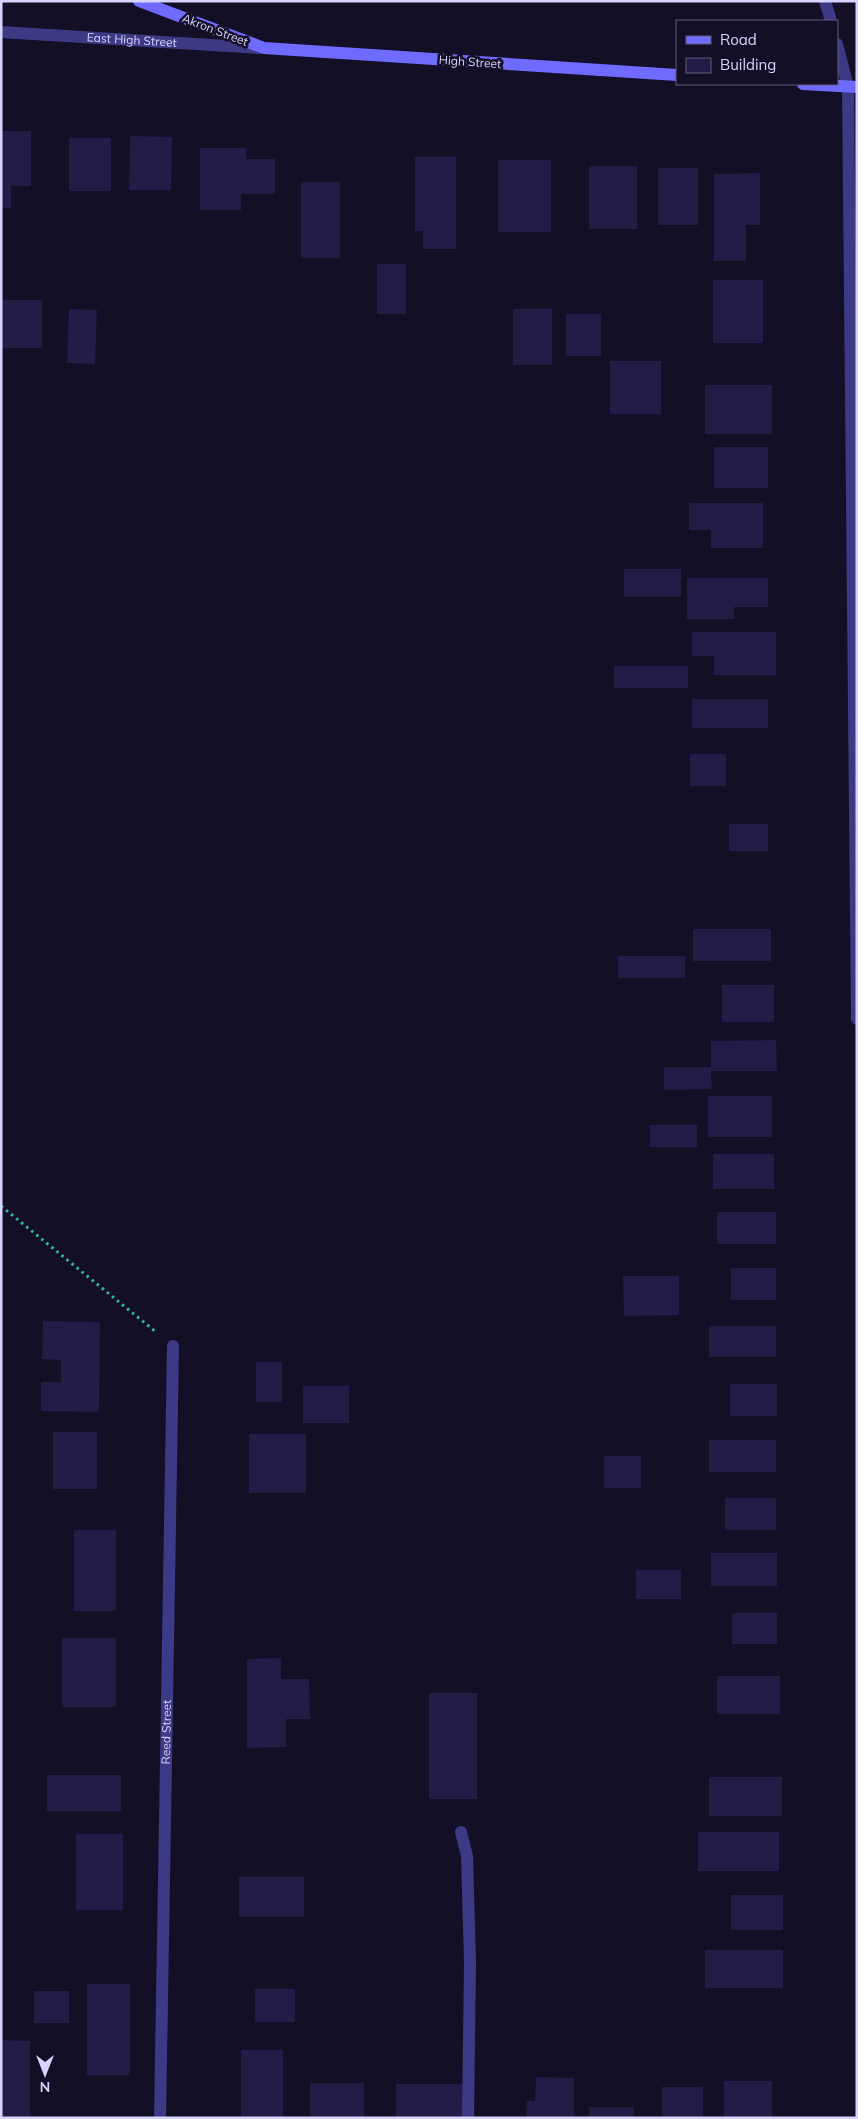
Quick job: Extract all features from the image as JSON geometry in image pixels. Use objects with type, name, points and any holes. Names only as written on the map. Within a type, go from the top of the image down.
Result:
[{"type":"main road","name":"Akron Street","points":[[139,1],[264,48]]},
{"type":"main road","name":"High Street","points":[[264,48],[676,75]]},
{"type":"main road","points":[[820,85],[853,87]]},
{"type":"street","points":[[825,1],[831,20]]},
{"type":"street","name":"East High Street","points":[[1,32],[264,48]]},
{"type":"street","points":[[838,47],[853,87],[857,1019]]},
{"type":"street","name":"Reed Street","points":[[160,2118],[173,1346]]},
{"type":"street","points":[[461,1832],[467,1856],[470,1962],[468,2118]]},
{"type":"path","points":[[1,1206],[173,1346]]},
{"type":"building","points":[[1,131],[31,131],[31,186],[11,186],[11,208],[1,208]]},
{"type":"building","points":[[130,136],[172,137],[171,190],[129,190]]},
{"type":"building","points":[[69,138],[111,138],[111,191],[69,191]]},
{"type":"building","points":[[200,148],[246,148],[246,159],[275,159],[275,194],[241,194],[241,210],[200,210]]},
{"type":"building","points":[[415,157],[456,157],[456,249],[423,249],[423,231],[415,231]]},
{"type":"building","points":[[498,160],[551,160],[551,232],[498,232]]},
{"type":"building","points":[[589,166],[637,166],[637,229],[589,229]]},
{"type":"building","points":[[658,168],[698,168],[698,225],[658,225]]},
{"type":"building","points":[[760,173],[760,225],[746,225],[746,261],[714,261],[714,174]]},
{"type":"building","points":[[301,182],[340,182],[340,258],[301,258]]},
{"type":"building","points":[[377,264],[406,264],[406,314],[377,314]]},
{"type":"building","points":[[713,280],[763,280],[763,343],[713,343]]},
{"type":"building","points":[[1,300],[42,300],[42,348],[1,348]]},
{"type":"building","points":[[69,309],[97,310],[95,364],[67,363]]},
{"type":"building","points":[[513,309],[552,309],[552,365],[513,365]]},
{"type":"building","points":[[566,314],[601,314],[601,356],[566,356]]},
{"type":"building","points":[[610,361],[661,361],[661,414],[610,414]]},
{"type":"building","points":[[705,385],[772,385],[772,434],[705,434]]},
{"type":"building","points":[[714,447],[768,447],[768,488],[714,488]]},
{"type":"building","points":[[689,503],[763,503],[763,548],[711,548],[711,530],[689,530]]},
{"type":"building","points":[[624,569],[681,569],[681,597],[624,597]]},
{"type":"building","points":[[687,578],[768,578],[768,607],[734,607],[734,619],[687,619]]},
{"type":"building","points":[[692,632],[776,632],[776,675],[714,675],[714,656],[692,656]]},
{"type":"building","points":[[614,666],[688,666],[688,688],[614,688]]},
{"type":"building","points":[[692,699],[768,699],[768,728],[692,728]]},
{"type":"building","points":[[690,754],[726,754],[726,786],[690,786]]},
{"type":"building","points":[[729,824],[768,824],[768,851],[729,851]]},
{"type":"building","points":[[693,929],[771,929],[771,961],[693,961]]},
{"type":"building","points":[[618,956],[685,956],[685,978],[618,978]]},
{"type":"building","points":[[722,985],[774,985],[774,1022],[722,1022]]},
{"type":"building","points":[[776,1040],[777,1071],[711,1071],[712,1089],[664,1090],[664,1067],[711,1067],[711,1041]]},
{"type":"building","points":[[708,1096],[772,1096],[772,1137],[708,1137]]},
{"type":"building","points":[[650,1125],[697,1125],[697,1147],[650,1147]]},
{"type":"building","points":[[713,1154],[774,1154],[774,1189],[713,1189]]},
{"type":"building","points":[[717,1212],[776,1212],[776,1244],[717,1244]]},
{"type":"building","points":[[731,1268],[776,1268],[776,1300],[731,1300]]},
{"type":"building","points":[[623,1276],[679,1276],[679,1315],[624,1316]]},
{"type":"building","points":[[43,1321],[100,1322],[99,1412],[41,1411],[41,1382],[61,1382],[61,1360],[42,1359]]},
{"type":"building","points":[[709,1326],[776,1326],[776,1357],[709,1357]]},
{"type":"building","points":[[256,1362],[282,1362],[282,1402],[256,1402]]},
{"type":"building","points":[[730,1384],[777,1384],[777,1416],[730,1416]]},
{"type":"building","points":[[303,1386],[349,1386],[349,1423],[303,1423]]},
{"type":"building","points":[[53,1432],[97,1432],[97,1489],[53,1489]]},
{"type":"building","points":[[249,1434],[306,1434],[306,1493],[249,1493]]},
{"type":"building","points":[[709,1440],[776,1440],[776,1472],[709,1472]]},
{"type":"building","points":[[604,1456],[641,1456],[641,1488],[604,1488]]},
{"type":"building","points":[[725,1498],[776,1498],[776,1530],[725,1530]]},
{"type":"building","points":[[74,1530],[116,1530],[116,1611],[74,1611]]},
{"type":"building","points":[[711,1553],[777,1553],[777,1586],[711,1586]]},
{"type":"building","points":[[636,1570],[681,1570],[681,1599],[636,1599]]},
{"type":"building","points":[[732,1613],[777,1613],[777,1644],[732,1644]]},
{"type":"building","points":[[62,1638],[116,1638],[116,1707],[62,1707]]},
{"type":"building","points":[[281,1658],[281,1679],[309,1679],[310,1719],[286,1719],[286,1747],[247,1748],[247,1659]]},
{"type":"building","points":[[717,1676],[780,1676],[780,1714],[717,1714]]},
{"type":"building","points":[[429,1693],[477,1693],[477,1799],[429,1799]]},
{"type":"building","points":[[47,1775],[121,1775],[121,1811],[47,1811]]},
{"type":"building","points":[[709,1777],[782,1777],[782,1816],[709,1816]]},
{"type":"building","points":[[698,1832],[779,1832],[779,1871],[698,1871]]},
{"type":"building","points":[[76,1834],[123,1834],[123,1910],[76,1910]]},
{"type":"building","points":[[239,1877],[304,1877],[304,1917],[239,1917]]},
{"type":"building","points":[[731,1895],[783,1895],[783,1930],[731,1930]]},
{"type":"building","points":[[705,1950],[783,1950],[783,1988],[705,1988]]},
{"type":"building","points":[[87,1984],[130,1984],[130,2075],[87,2075]]},
{"type":"building","points":[[255,1989],[295,1989],[295,2022],[255,2022]]},
{"type":"building","points":[[34,1991],[69,1991],[69,2023],[34,2023]]},
{"type":"building","points":[[1,2040],[30,2041],[30,2118],[1,2118]]},
{"type":"building","points":[[241,2050],[283,2050],[283,2118],[241,2118]]},
{"type":"building","points":[[536,2077],[574,2078],[574,2118],[526,2118],[527,2101],[535,2101]]},
{"type":"building","points":[[724,2081],[772,2081],[772,2118],[724,2118]]},
{"type":"building","points":[[310,2083],[364,2083],[364,2118],[310,2118]]},
{"type":"building","points":[[396,2084],[465,2084],[465,2118],[396,2118]]},
{"type":"building","points":[[662,2087],[703,2087],[703,2118],[662,2118]]},
{"type":"building","points":[[589,2107],[634,2107],[634,2118],[589,2118]]}]
